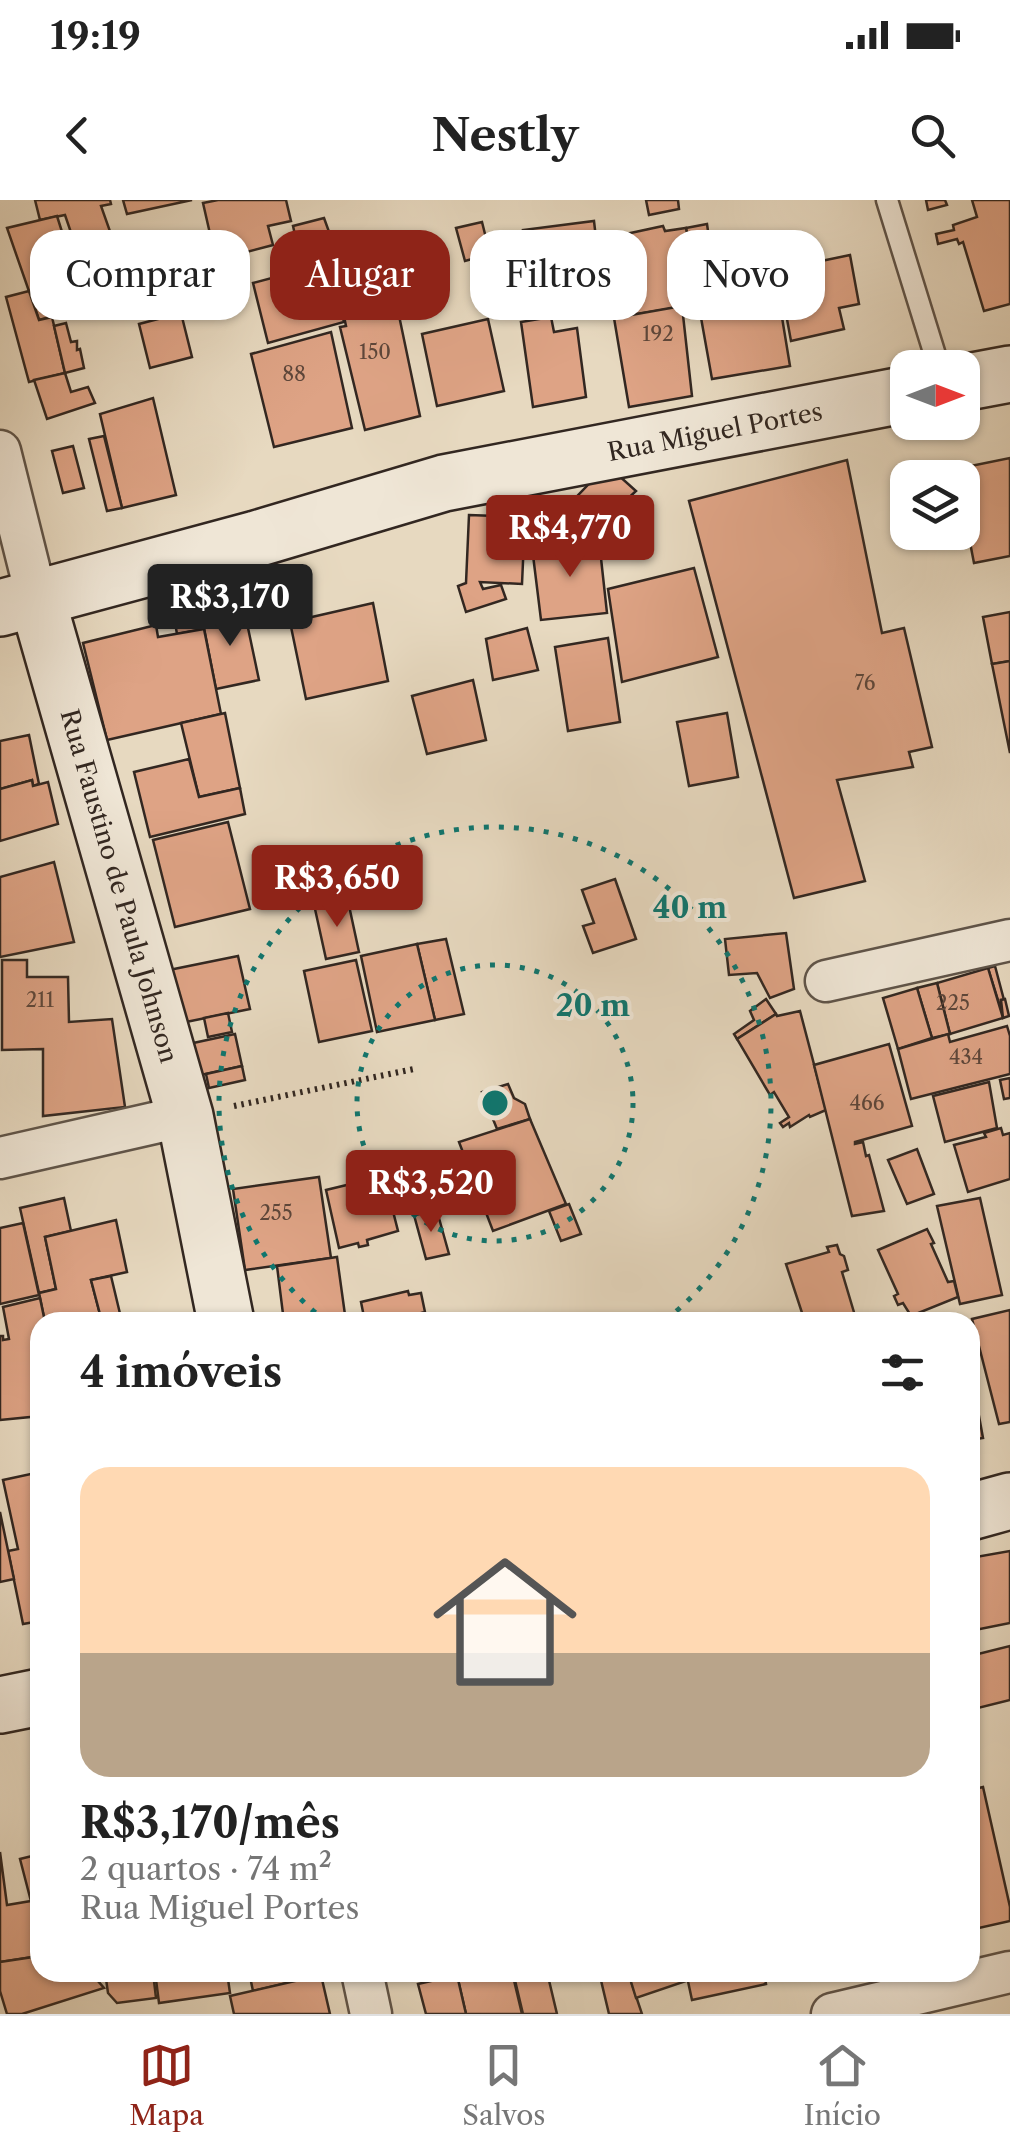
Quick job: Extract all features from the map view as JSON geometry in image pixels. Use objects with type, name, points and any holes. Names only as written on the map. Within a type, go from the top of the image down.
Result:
[{"type":"street","points":[[980,380],[1010,374]]},
{"type":"street","name":"Rua Miguel Portes","points":[[18,603],[444,483],[890,397]]},
{"type":"street","name":"Rua Faustino de Paula Johnson","points":[[0,452],[18,603],[185,1116],[224,1312]]},
{"type":"street","points":[[826,981],[1010,940]]},
{"type":"street","points":[[0,1158],[185,1116]]},
{"type":"street","points":[[980,1509],[1010,1500]]},
{"type":"street","points":[[0,1705],[30,1700]]},
{"type":"street","points":[[980,1979],[1010,1972]]},
{"type":"street","points":[[364,1982],[371,2014]]},
{"type":"street","points":[[832,2014],[968,1982]]},
{"type":"lane","points":[[887,200],[933,350]]},
{"type":"path","points":[[185,1116],[414,1069]]},
{"type":"building","points":[[35,200],[110,200],[111,204],[101,206],[109,230],[70,230],[65,215],[40,220]]},
{"type":"building","points":[[123,200],[192,200],[127,214]]},
{"type":"building","points":[[286,200],[291,221],[268,226],[270,246],[250,251],[250,230],[209,230],[203,203]]},
{"type":"building","points":[[646,200],[678,200],[679,209],[649,215]]},
{"type":"building","points":[[926,200],[945,200],[947,205],[928,210]]},
{"type":"building","points":[[972,200],[1010,200],[1010,304],[984,311],[963,242],[959,244],[957,239],[938,244],[936,234],[954,230],[953,225],[977,217]]},
{"type":"building","points":[[57,216],[61,230],[30,230],[30,294],[7,228]]},
{"type":"building","points":[[324,218],[328,230],[294,230],[293,226]]},
{"type":"building","points":[[594,221],[595,230],[523,230]]},
{"type":"building","points":[[482,222],[484,230],[470,230],[470,260],[465,261],[456,228]]},
{"type":"building","points":[[707,224],[708,230],[686,230]]},
{"type":"building","points":[[663,226],[667,231],[667,309],[647,312],[647,230]]},
{"type":"building","points":[[850,255],[859,304],[839,308],[844,329],[791,341],[787,320],[825,320],[825,260]]},
{"type":"building","points":[[270,278],[270,320],[344,322],[268,343],[253,283]]},
{"type":"building","points":[[29,291],[30,320],[53,320],[65,373],[29,382],[6,297]]},
{"type":"building","points":[[667,309],[667,320],[684,320],[692,396],[629,407],[614,320],[647,320],[647,312]]},
{"type":"building","points":[[183,320],[192,357],[150,368],[139,324]]},
{"type":"building","points":[[345,320],[400,320],[420,416],[365,430],[340,327],[346,326]]},
{"type":"building","points":[[488,320],[504,391],[437,406],[422,334]]},
{"type":"building","points":[[552,320],[554,332],[577,328],[586,397],[533,407],[521,322]]},
{"type":"building","points":[[701,320],[782,320],[790,366],[712,379]]},
{"type":"building","points":[[66,323],[71,342],[77,341],[84,368],[65,373],[54,326]]},
{"type":"building","points":[[331,332],[352,428],[274,447],[251,354]]},
{"type":"building","points":[[65,373],[71,392],[88,387],[95,403],[47,419],[34,380]]},
{"type":"building","points":[[153,398],[176,495],[122,508],[100,414]]},
{"type":"building","points":[[104,436],[122,508],[107,511],[89,439]]},
{"type":"building","points":[[73,446],[84,488],[63,493],[52,451]]},
{"type":"building","points":[[1010,458],[1010,556],[974,563],[971,550],[980,550],[980,464]]},
{"type":"building","points":[[847,460],[882,633],[904,628],[932,747],[909,752],[913,767],[837,780],[865,881],[794,898],[689,501]]},
{"type":"building","points":[[607,465],[636,491],[588,536],[561,513]]},
{"type":"building","points":[[469,515],[525,517],[522,584],[480,582],[483,589],[501,585],[506,599],[466,612],[458,586],[466,583]]},
{"type":"building","points":[[599,540],[607,613],[541,620],[532,547]]},
{"type":"building","points":[[694,568],[718,657],[622,682],[608,589]]},
{"type":"building","points":[[196,594],[204,629],[177,634],[171,600]]},
{"type":"building","points":[[373,603],[388,681],[306,699],[290,622]]},
{"type":"building","points":[[244,609],[259,680],[216,689],[202,618]]},
{"type":"building","points":[[1010,612],[1010,661],[992,664],[983,617]]},
{"type":"building","points":[[156,625],[158,637],[204,629],[221,714],[107,740],[83,643]]},
{"type":"building","points":[[527,628],[538,670],[493,680],[486,639]]},
{"type":"building","points":[[608,638],[620,722],[568,731],[555,647]]},
{"type":"building","points":[[1010,661],[1010,753],[992,664]]},
{"type":"building","points":[[473,680],[486,740],[427,754],[412,696]]},
{"type":"building","points":[[225,713],[240,788],[199,797],[181,723]]},
{"type":"building","points":[[727,713],[738,777],[689,786],[677,722]]},
{"type":"building","points":[[29,735],[39,784],[33,786],[32,780],[0,789],[0,741]]},
{"type":"building","points":[[189,759],[199,797],[240,788],[245,814],[150,837],[134,772]]},
{"type":"building","points":[[32,780],[33,786],[48,782],[58,824],[0,841],[0,789]]},
{"type":"building","points":[[228,822],[250,909],[175,927],[153,840]]},
{"type":"building","points":[[54,862],[74,942],[0,957],[0,877]]},
{"type":"building","points":[[615,879],[636,939],[593,953],[583,926],[594,923],[582,890]]},
{"type":"building","points":[[348,901],[359,952],[326,959],[315,909]]},
{"type":"building","points":[[786,933],[794,989],[770,998],[757,973],[729,975],[725,939]]},
{"type":"building","points":[[446,939],[464,1014],[435,1020],[417,944]]},
{"type":"building","points":[[417,944],[435,1020],[377,1032],[361,956]]},
{"type":"building","points":[[238,956],[250,1009],[181,1023],[169,970]]},
{"type":"building","points":[[2,960],[27,960],[27,977],[68,977],[69,1022],[112,1019],[125,1107],[43,1116],[43,1049],[2,1050]]},
{"type":"building","points":[[356,960],[372,1031],[319,1042],[304,971]]},
{"type":"building","points":[[995,966],[1004,1000],[1002,1013],[988,968]]},
{"type":"building","points":[[988,968],[1003,1018],[950,1034],[937,983]]},
{"type":"building","points":[[937,983],[950,1034],[932,1038],[917,988]]},
{"type":"building","points":[[917,988],[932,1038],[898,1049],[883,998]]},
{"type":"building","points":[[766,999],[776,1014],[737,1039],[734,1034],[754,1020],[750,1011]]},
{"type":"building","points":[[1005,999],[1009,1016],[1003,1018],[1001,1000]]},
{"type":"building","points":[[800,1011],[826,1110],[783,1127],[780,1123],[789,1117],[774,1092],[770,1095],[737,1039],[776,1014]]},
{"type":"building","points":[[228,1013],[232,1032],[208,1037],[204,1018]]},
{"type":"building","points":[[1007,1026],[1010,1074],[911,1099],[898,1049],[948,1034],[950,1042]]},
{"type":"building","points":[[235,1034],[242,1066],[192,1077],[184,1045]]},
{"type":"building","points":[[889,1044],[912,1126],[855,1142],[863,1142],[866,1156],[869,1155],[884,1211],[852,1216],[814,1065]]},
{"type":"building","points":[[242,1066],[245,1080],[209,1088],[206,1074]]},
{"type":"building","points":[[1010,1078],[1010,1098],[1004,1099],[1000,1080]]},
{"type":"building","points":[[989,1082],[997,1128],[945,1142],[933,1096]]},
{"type":"building","points":[[508,1084],[514,1098],[525,1104],[530,1119],[497,1129],[482,1092]]},
{"type":"building","points":[[530,1119],[566,1204],[493,1231],[459,1142]]},
{"type":"building","points":[[1001,1128],[1003,1135],[1010,1133],[1010,1179],[968,1192],[954,1145],[986,1137],[984,1133]]},
{"type":"building","points":[[917,1149],[934,1194],[907,1204],[888,1160]]},
{"type":"building","points":[[384,1176],[398,1231],[367,1240],[368,1245],[359,1247],[358,1243],[339,1248],[326,1190]]},
{"type":"building","points":[[319,1177],[331,1258],[245,1270],[233,1189]]},
{"type":"building","points":[[64,1198],[71,1231],[45,1237],[56,1289],[39,1293],[20,1208]]},
{"type":"building","points":[[980,1198],[1002,1295],[960,1304],[937,1206]]},
{"type":"building","points":[[569,1204],[581,1234],[561,1241],[549,1211]]},
{"type":"building","points":[[437,1211],[449,1254],[426,1259],[414,1215]]},
{"type":"building","points":[[116,1220],[127,1272],[91,1280],[99,1312],[43,1312],[39,1293],[56,1289],[45,1237]]},
{"type":"building","points":[[23,1223],[39,1295],[0,1304],[0,1228]]},
{"type":"building","points":[[927,1229],[958,1297],[921,1312],[909,1312],[903,1303],[898,1305],[894,1296],[898,1294],[878,1250]]},
{"type":"building","points":[[837,1245],[844,1256],[848,1270],[842,1272],[854,1312],[802,1312],[786,1264],[829,1252],[827,1247]]},
{"type":"building","points":[[337,1257],[345,1312],[283,1312],[277,1266]]},
{"type":"building","points":[[111,1276],[120,1312],[99,1312],[91,1280]]},
{"type":"building","points":[[408,1291],[409,1295],[421,1293],[425,1312],[363,1312],[361,1302]]},
{"type":"building","points":[[40,1298],[43,1312],[30,1312],[30,1417],[0,1420],[0,1336],[9,1339],[3,1307]]},
{"type":"building","points":[[1010,1310],[1010,1422],[999,1424],[980,1350],[980,1317]]},
{"type":"building","points":[[30,1474],[30,1623],[23,1624],[8,1551],[18,1549],[3,1480]]},
{"type":"building","points":[[0,1512],[14,1579],[0,1582]]},
{"type":"building","points":[[1010,1551],[1010,1623],[980,1629],[980,1556]]},
{"type":"building","points":[[1010,1646],[1010,1700],[980,1708],[980,1654]]},
{"type":"building","points":[[983,1787],[1010,1921],[980,1928]]},
{"type":"building","points":[[0,1852],[7,1905],[30,1901],[30,1957],[0,1962]]},
{"type":"building","points":[[30,1856],[30,1898],[20,1859]]},
{"type":"building","points":[[30,1958],[30,1982],[99,1982],[104,1988],[22,2014],[7,2014],[0,1991],[0,1962]]},
{"type":"building","points":[[106,1982],[154,1982],[156,1998],[117,2003],[108,1993]]},
{"type":"building","points":[[156,1982],[228,1982],[230,1993],[159,2003]]},
{"type":"building","points":[[251,1982],[291,1982],[253,1991]]},
{"type":"building","points":[[291,1982],[323,1982],[330,2014],[234,2014],[230,1996]]},
{"type":"building","points":[[459,1982],[514,1982],[522,2014],[466,2014]]},
{"type":"building","points":[[459,1982],[466,2014],[426,2014],[418,1984]]},
{"type":"building","points":[[515,1982],[549,1982],[557,2014],[523,2014]]},
{"type":"building","points":[[601,1982],[631,1982],[642,2014],[609,2014]]},
{"type":"building","points":[[631,1982],[683,1982],[636,1998]]},
{"type":"building","points":[[688,1982],[766,1982],[766,1984],[692,2000]]}]
